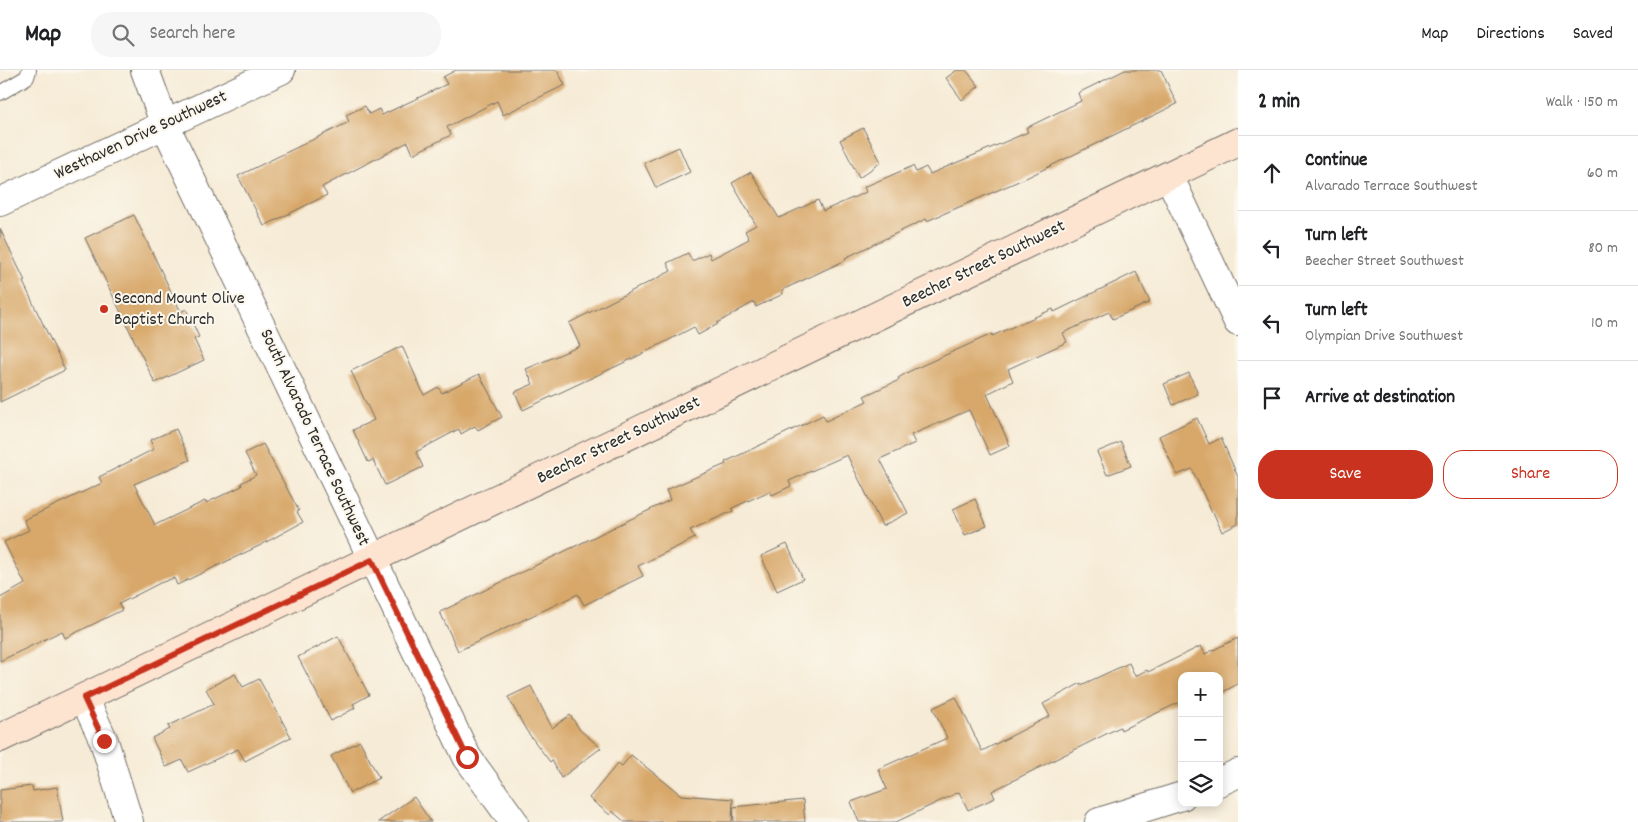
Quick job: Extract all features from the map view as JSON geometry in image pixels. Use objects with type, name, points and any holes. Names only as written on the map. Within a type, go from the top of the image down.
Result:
[{"type":"street","name":"South Alvarado Terrace Southwest","points":[[144,70],[165,125],[467,757],[514,822]]},
{"type":"street","name":"Westhaven Drive Southwest","points":[[0,202],[281,70]]},
{"type":"street","name":"Beecher Street Southwest","points":[[0,738],[1238,142]]},
{"type":"street","points":[[1169,176],[1238,322]]},
{"type":"street","points":[[84,698],[104,741],[129,822]]},
{"type":"street","points":[[1223,780],[1238,773]]},
{"type":"street","points":[[1100,822],[1178,797]]},
{"type":"lane","points":[[0,93],[27,77],[30,70]]},
{"type":"building","points":[[456,70],[557,70],[565,85],[503,115],[497,101],[447,127],[451,135],[413,154],[408,142],[322,187],[327,195],[264,226],[238,176],[349,122],[346,115],[365,106],[369,114],[379,109],[382,115],[447,84],[443,77]]},
{"type":"building","points":[[957,70],[966,70],[979,86],[962,100],[946,78]]},
{"type":"building","points":[[1125,70],[1161,70],[1177,104],[1028,177],[927,221],[926,219],[845,258],[846,260],[782,290],[783,294],[756,307],[754,302],[698,335],[694,327],[636,357],[523,410],[515,392],[533,384],[526,369],[580,346],[569,323],[671,271],[667,263],[688,253],[692,261],[709,253],[711,259],[749,239],[745,231],[756,225],[732,183],[751,172],[779,218],[818,200],[823,211],[866,192],[864,187],[913,166],[916,172],[926,167],[930,174],[1028,132],[1026,128],[1081,101],[1078,93]]},
{"type":"building","points":[[863,128],[881,162],[859,178],[840,140]]},
{"type":"building","points":[[679,147],[690,172],[656,188],[644,163]]},
{"type":"building","points":[[134,215],[181,312],[186,309],[199,337],[194,339],[204,360],[155,383],[85,238]]},
{"type":"building","points":[[0,229],[65,370],[0,402]]},
{"type":"building","points":[[1136,272],[1150,302],[1113,319],[1109,312],[1063,333],[1067,342],[1008,369],[1013,381],[987,394],[1010,446],[990,455],[969,410],[911,435],[915,443],[880,459],[908,513],[882,526],[847,455],[789,481],[791,486],[772,495],[770,491],[732,508],[733,511],[690,530],[695,538],[638,566],[643,576],[584,605],[578,594],[458,651],[440,612],[670,500],[666,490],[726,464],[725,462],[823,415],[826,421],[867,401],[864,396],[899,380],[898,378],[910,371],[1053,309],[1054,312]]},
{"type":"building","points":[[402,346],[424,395],[438,387],[442,393],[479,374],[502,417],[478,430],[475,426],[461,434],[459,429],[416,452],[423,467],[385,485],[373,460],[368,462],[353,430],[374,420],[351,371]]},
{"type":"building","points":[[1189,373],[1198,394],[1173,405],[1164,384]]},
{"type":"building","points":[[1197,418],[1209,444],[1221,438],[1238,477],[1238,524],[1222,532],[1192,469],[1177,475],[1159,436]]},
{"type":"building","points":[[176,429],[190,460],[134,484],[155,525],[242,486],[241,483],[256,475],[245,453],[263,444],[303,522],[259,546],[177,585],[174,578],[160,583],[119,604],[122,610],[65,638],[62,631],[0,661],[0,598],[25,584],[4,542],[29,530],[24,520],[102,483],[99,477],[154,449],[150,440]]},
{"type":"building","points":[[1121,442],[1131,466],[1107,475],[1097,452]]},
{"type":"building","points":[[975,499],[987,526],[965,535],[953,509]]},
{"type":"building","points":[[787,544],[803,579],[777,591],[761,556]]},
{"type":"building","points":[[338,636],[369,695],[353,704],[355,708],[331,721],[298,657]]},
{"type":"building","points":[[1238,638],[1238,684],[1223,692],[1223,672],[1178,672],[1178,703],[1121,730],[1120,727],[992,791],[995,798],[968,810],[959,792],[896,822],[859,822],[851,802],[887,789],[878,769],[947,738],[933,708],[956,697],[982,751],[1050,716],[1043,704],[1081,683],[1081,685],[1129,663],[1135,676],[1147,670],[1148,672],[1201,646],[1205,654]]},
{"type":"building","points":[[235,674],[243,687],[259,679],[291,737],[245,761],[238,749],[188,772],[182,760],[166,767],[152,738],[170,729],[168,726],[214,704],[206,689]]},
{"type":"building","points":[[531,686],[552,728],[570,715],[580,730],[601,748],[561,778],[552,760],[550,762],[526,730],[508,697]]},
{"type":"building","points":[[360,741],[379,778],[350,793],[331,756]]},
{"type":"building","points":[[631,755],[681,795],[733,799],[732,822],[625,822],[612,811],[610,815],[589,798],[618,763],[622,766]]},
{"type":"building","points":[[32,786],[33,791],[57,787],[63,822],[0,822],[0,790]]},
{"type":"building","points":[[414,797],[431,822],[378,822]]},
{"type":"building","points":[[803,800],[805,822],[734,822],[733,807]]},
{"type":"place","name":"Second Mount Olive Baptist Church","points":[[104,309]]},
{"type":"route","points":[[104,741],[84,698],[372,560],[467,757]]}]
